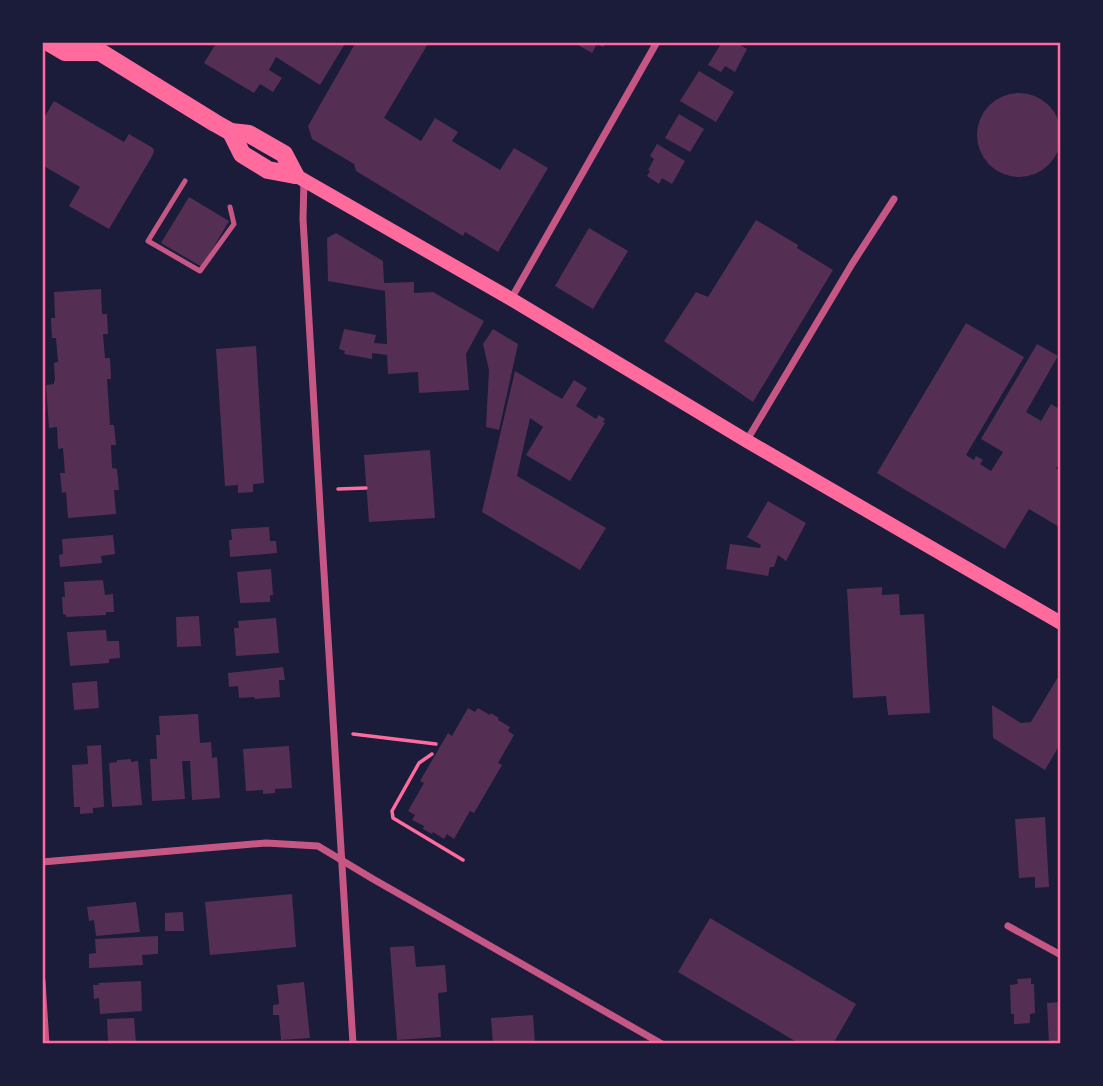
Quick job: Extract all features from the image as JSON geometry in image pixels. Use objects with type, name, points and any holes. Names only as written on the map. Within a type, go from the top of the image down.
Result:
[{"type":"main road","points":[[48,42],[65,52],[96,47],[231,132],[242,154],[268,170],[300,177],[1061,623]]},
{"type":"street","points":[[511,299],[657,42]]},
{"type":"street","points":[[300,177],[340,858],[354,1044]]},
{"type":"street","points":[[747,441],[852,264],[894,199]]},
{"type":"street","points":[[42,862],[266,842],[318,846],[662,1044]]},
{"type":"street","points":[[1008,926],[1061,955]]},
{"type":"street","points":[[42,981],[47,1044]]},
{"type":"lane","points":[[185,181],[148,241],[201,271],[234,224],[230,207]]},
{"type":"path","points":[[338,489],[366,488]]},
{"type":"path","points":[[352,734],[436,744]]},
{"type":"path","points":[[432,754],[419,763],[392,811],[393,818],[463,860]]},
{"type":"building","points":[[217,42],[346,42],[320,85],[276,57],[269,70],[282,78],[273,92],[260,84],[254,93],[204,63]]},
{"type":"building","points":[[356,42],[429,42],[384,118],[421,141],[435,118],[458,132],[452,141],[500,170],[514,148],[548,168],[498,252],[465,232],[463,236],[356,171],[354,164],[312,139],[308,126]]},
{"type":"building","points":[[573,42],[606,42],[603,47],[597,44],[592,53]]},
{"type":"building","points":[[722,42],[735,42],[747,49],[735,72],[725,66],[721,72],[708,65]]},
{"type":"building","points":[[699,71],[734,92],[716,122],[680,101]]},
{"type":"building","points":[[1019,93],[1035,96],[1049,105],[1058,119],[1061,135],[1058,151],[1049,165],[1035,174],[1019,177],[1003,174],[989,165],[980,151],[977,135],[980,119],[989,105],[1003,96]]},
{"type":"building","points":[[54,101],[124,142],[129,134],[153,148],[151,158],[109,229],[69,206],[80,187],[42,165],[42,121]]},
{"type":"building","points":[[679,114],[704,129],[690,152],[665,138]]},
{"type":"building","points":[[657,144],[685,161],[672,184],[662,178],[659,184],[647,176],[654,159],[650,156]]},
{"type":"building","points":[[189,197],[229,221],[202,267],[161,243]]},
{"type":"building","points":[[756,220],[833,270],[753,402],[664,341],[696,292],[708,297]]},
{"type":"building","points":[[589,228],[628,251],[593,309],[555,286]]},
{"type":"building","points":[[336,233],[383,261],[384,283],[414,282],[414,293],[433,292],[484,321],[466,354],[469,390],[419,393],[418,372],[388,374],[387,355],[372,353],[372,359],[344,354],[345,351],[339,349],[344,329],[376,335],[374,343],[387,344],[385,291],[328,281],[327,238]]},
{"type":"building","points":[[101,289],[102,314],[107,314],[108,334],[103,334],[105,358],[110,358],[111,379],[107,379],[110,425],[114,425],[116,445],[111,445],[112,468],[117,469],[119,490],[114,490],[116,514],[68,518],[66,492],[62,493],[60,473],[65,473],[63,448],[58,449],[57,427],[49,428],[46,385],[54,384],[54,363],[58,362],[51,321],[51,318],[55,318],[54,292]]},
{"type":"building","points":[[966,323],[1024,357],[966,455],[974,460],[976,456],[983,460],[980,464],[991,471],[1003,452],[981,439],[1037,344],[1058,356],[1026,412],[1041,421],[1051,404],[1061,410],[1061,460],[1056,469],[1061,471],[1061,528],[1029,509],[1005,549],[877,473]]},
{"type":"building","points":[[493,329],[518,344],[499,430],[486,427],[489,370],[483,344]]},
{"type":"building","points":[[256,346],[264,483],[253,484],[253,492],[238,493],[238,485],[225,486],[216,349]]},
{"type":"building","points":[[515,371],[562,399],[574,380],[587,388],[576,406],[596,419],[599,415],[605,419],[570,481],[526,455],[543,427],[530,418],[517,476],[606,528],[580,570],[482,512]]},
{"type":"building","points":[[430,450],[435,518],[369,522],[364,455]]},
{"type":"building","points":[[768,501],[806,523],[786,561],[778,555],[768,576],[726,569],[730,544],[760,548],[761,545],[747,537]]},
{"type":"building","points":[[269,527],[270,541],[276,541],[277,553],[230,557],[231,529]]},
{"type":"building","points":[[113,535],[115,554],[101,556],[102,563],[60,567],[62,539]]},
{"type":"building","points":[[271,569],[273,595],[270,595],[270,602],[240,603],[237,572]]},
{"type":"building","points":[[103,580],[105,595],[113,594],[114,612],[106,612],[106,615],[66,617],[63,614],[64,582]]},
{"type":"building","points":[[882,587],[882,595],[899,594],[900,615],[924,614],[930,713],[888,715],[886,696],[853,698],[847,589]]},
{"type":"building","points":[[199,616],[201,646],[177,647],[176,617]]},
{"type":"building","points":[[276,618],[279,653],[236,656],[234,628],[239,628],[238,621]]},
{"type":"building","points":[[106,630],[107,641],[119,641],[120,658],[109,659],[109,663],[70,666],[67,632]]},
{"type":"building","points":[[283,667],[285,680],[279,680],[280,697],[239,698],[238,686],[229,687],[228,673]]},
{"type":"building","points":[[1061,672],[1061,747],[1059,746],[1045,770],[993,738],[992,705],[1021,723],[1031,722]]},
{"type":"building","points":[[97,681],[99,708],[74,710],[72,683]]},
{"type":"building","points":[[468,708],[475,712],[478,708],[490,715],[491,713],[510,727],[508,731],[514,735],[498,763],[502,765],[474,813],[470,811],[454,839],[447,834],[444,839],[423,829],[424,826],[412,820],[415,815],[408,811],[424,783],[420,781],[448,733],[452,736]]},
{"type":"building","points":[[198,714],[200,743],[211,742],[212,758],[217,757],[220,798],[192,800],[190,761],[182,761],[185,799],[152,801],[150,759],[157,759],[156,735],[160,735],[159,716]]},
{"type":"building","points":[[101,745],[104,807],[93,808],[93,813],[80,814],[80,807],[74,807],[72,765],[88,764],[87,746]]},
{"type":"building","points":[[289,746],[292,788],[275,789],[275,793],[263,794],[263,790],[246,791],[243,749]]},
{"type":"building","points":[[131,759],[131,762],[138,761],[142,805],[112,807],[109,763]]},
{"type":"building","points":[[1045,817],[1049,887],[1035,888],[1035,877],[1019,878],[1015,819]]},
{"type":"building","points":[[292,894],[296,947],[210,955],[205,902]]},
{"type":"building","points":[[136,902],[140,932],[96,936],[94,920],[89,921],[87,907]]},
{"type":"building","points":[[183,912],[184,931],[165,931],[165,913]]},
{"type":"building","points":[[710,918],[856,1004],[833,1044],[800,1044],[678,972]]},
{"type":"building","points":[[158,936],[158,954],[142,955],[143,965],[89,968],[89,954],[96,953],[95,939]]},
{"type":"building","points":[[414,946],[416,967],[445,965],[447,992],[438,993],[441,1037],[397,1040],[390,947]]},
{"type":"building","points":[[1031,978],[1031,984],[1034,984],[1035,1013],[1030,1014],[1030,1023],[1014,1024],[1010,985],[1018,984],[1017,979]]},
{"type":"building","points":[[141,981],[142,1011],[100,1014],[99,998],[94,999],[93,985]]},
{"type":"building","points":[[304,982],[310,1038],[281,1040],[279,1015],[273,1015],[273,1005],[279,1004],[277,985]]},
{"type":"building","points":[[1061,1002],[1061,1042],[1049,1043],[1047,1003]]},
{"type":"building","points":[[533,1015],[535,1044],[493,1044],[491,1018]]},
{"type":"building","points":[[134,1018],[136,1044],[108,1044],[107,1019]]}]
